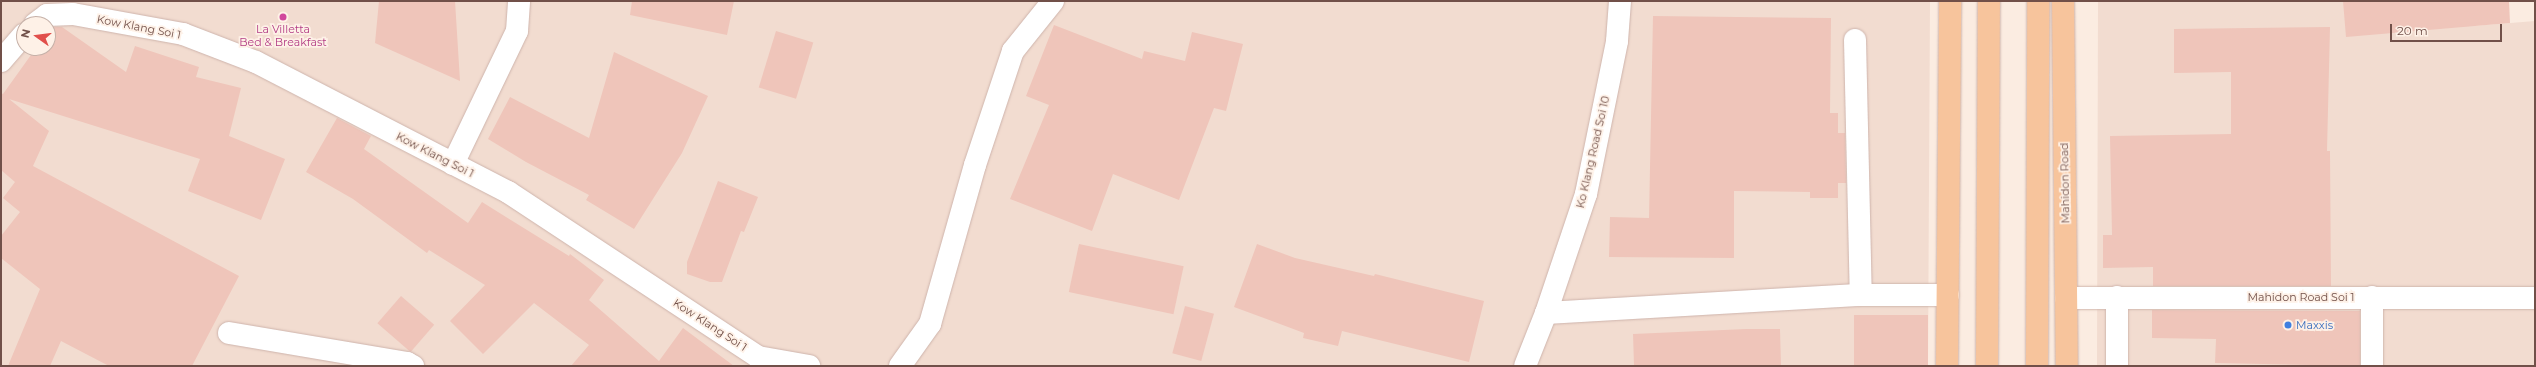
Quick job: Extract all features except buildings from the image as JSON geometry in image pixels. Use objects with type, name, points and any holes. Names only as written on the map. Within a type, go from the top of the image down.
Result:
[{"type":"main road","points":[[1947,366],[1950,1]]},
{"type":"main road","points":[[1987,366],[1989,1]]},
{"type":"main road","points":[[2037,366],[2038,1]]},
{"type":"main road","name":"Mahidon Road","points":[[2063,1],[2066,366]]},
{"type":"street","points":[[453,164],[517,31],[519,1]]},
{"type":"street","points":[[900,366],[930,324],[975,165],[1013,51],[1053,1]]},
{"type":"street","name":"Ko Klang Road Soi 10","points":[[1525,366],[1546,313],[1586,194],[1617,41],[1620,1]]},
{"type":"street","name":"Kow Klang Soi 1","points":[[46,16],[73,14],[183,34],[256,62],[508,192],[753,361],[809,366]]},
{"type":"street","points":[[1855,40],[1860,296]]},
{"type":"street","points":[[1,61],[16,44]]},
{"type":"street","points":[[1546,313],[1860,296],[1948,295]]},
{"type":"street","points":[[2117,297],[2117,366]]},
{"type":"street","points":[[2372,297],[2372,366]]},
{"type":"street","name":"Mahidon Road Soi 1","points":[[2066,298],[2535,298]]},
{"type":"street","points":[[228,333],[407,363],[413,366]]},
{"type":"shaded area","points":[[1,1],[1930,1],[1928,366],[1,366]]},
{"type":"shaded area","points":[[2098,1],[2470,1],[2473,26],[2535,21],[2535,366],[2097,366]]},
{"type":"place","name":"La Villetta Bed & Breakfast","points":[[283,17]]},
{"type":"place","name":"Maxxis","points":[[2288,325]]}]
